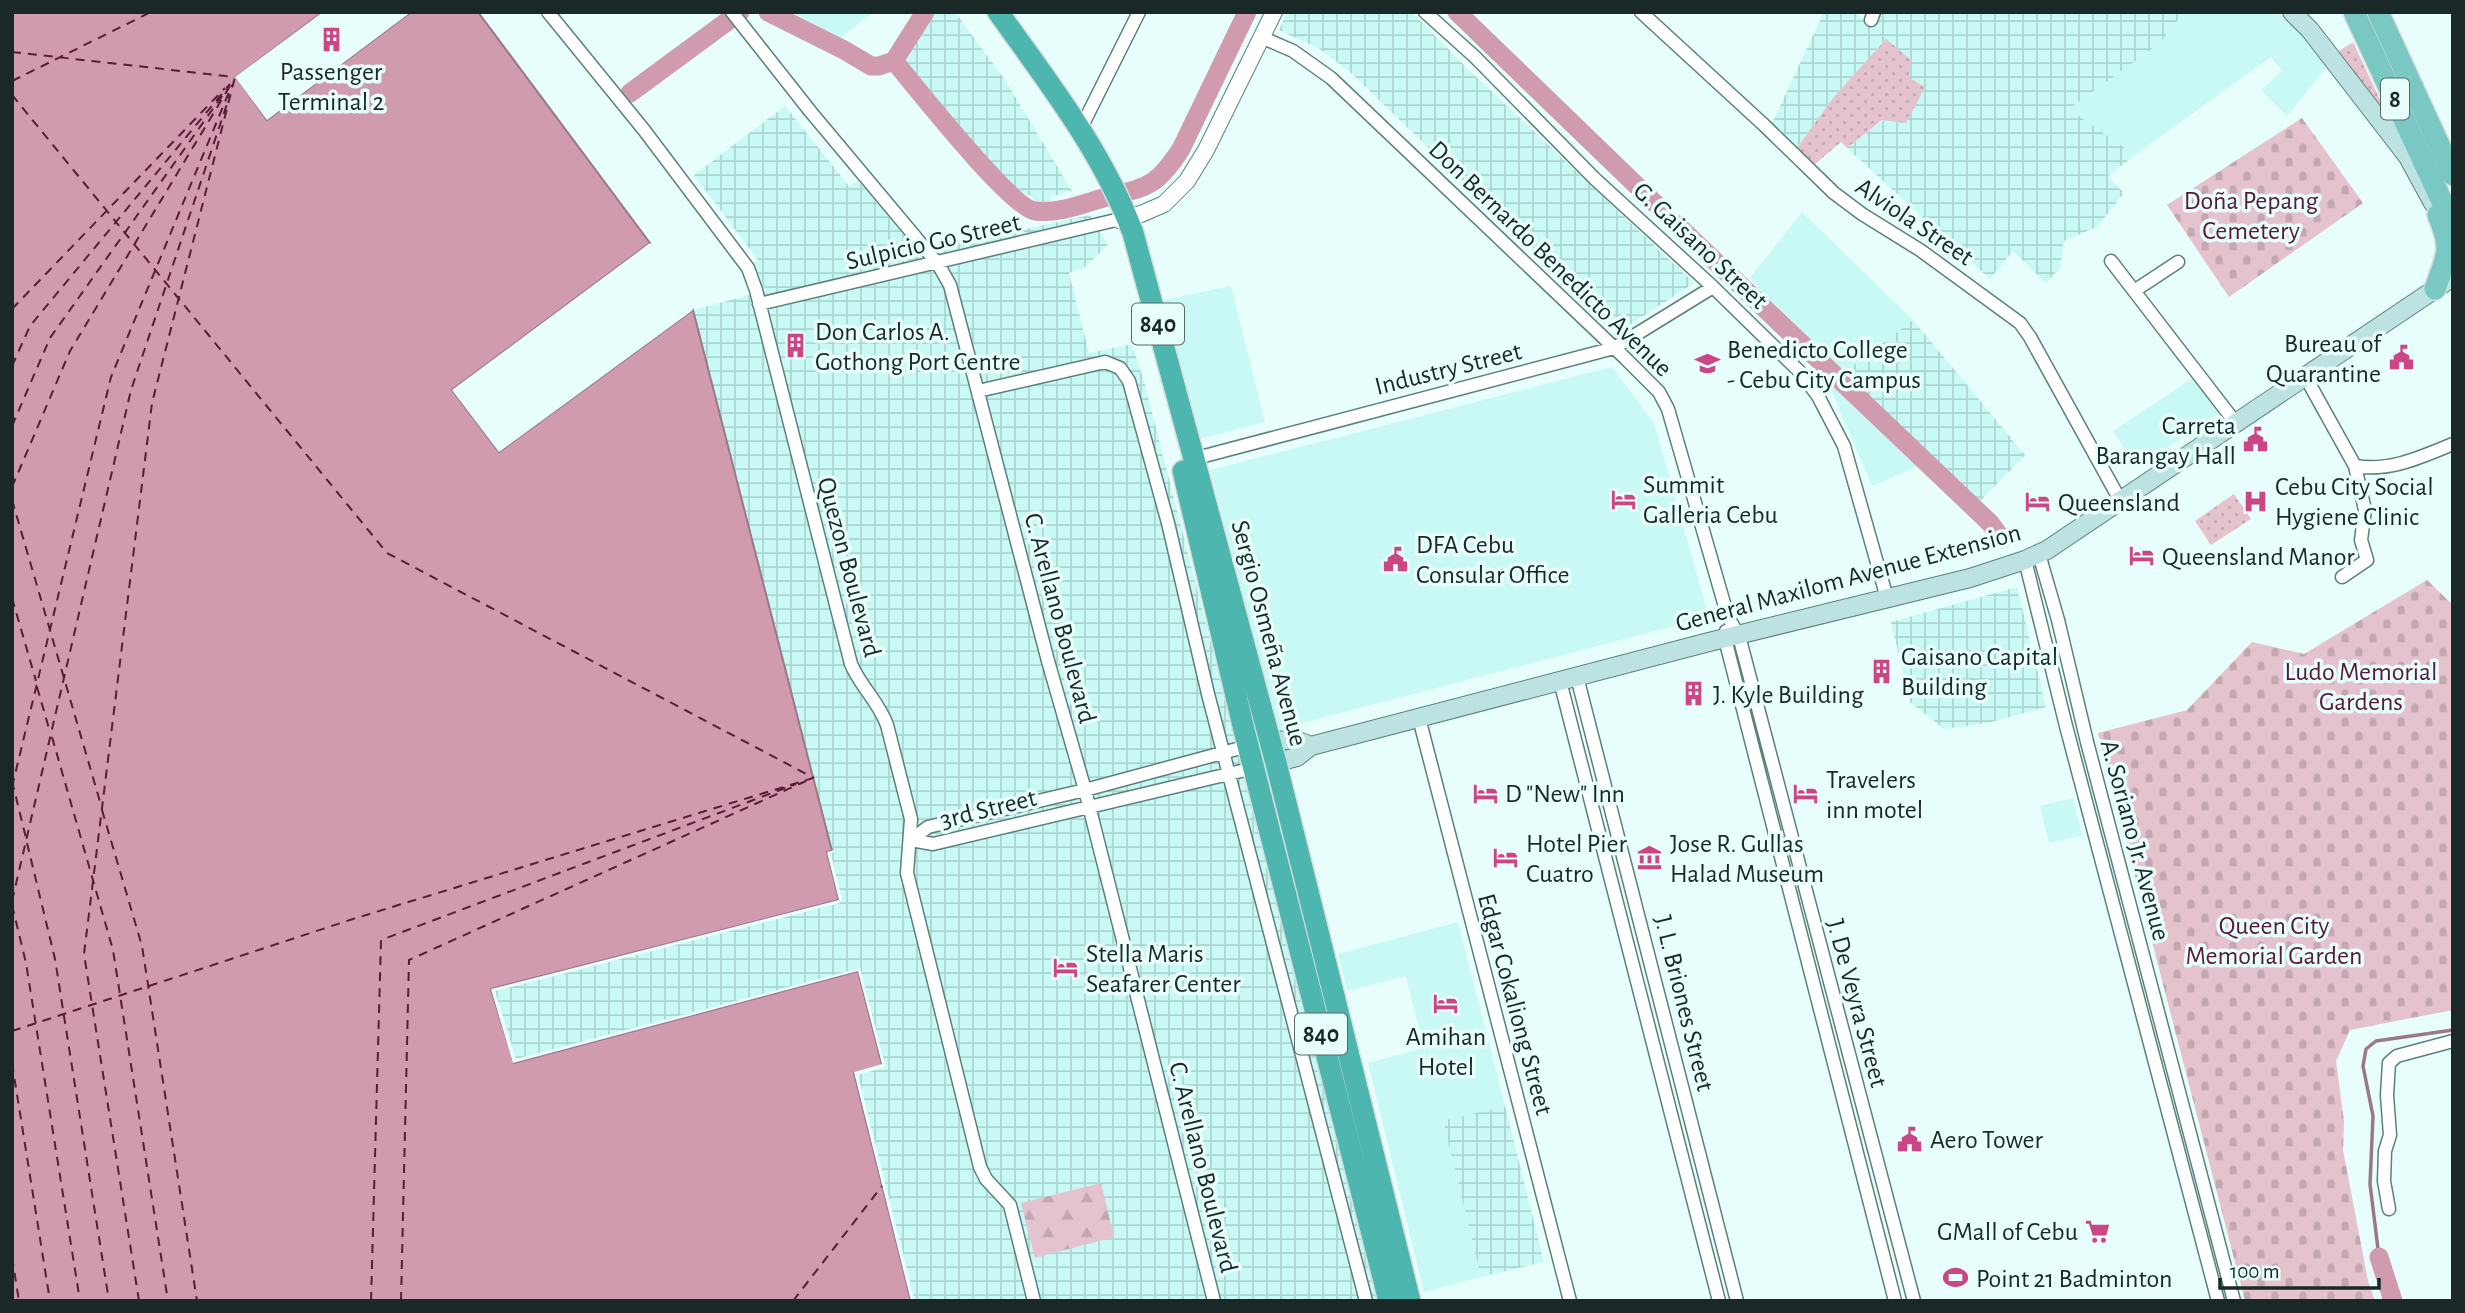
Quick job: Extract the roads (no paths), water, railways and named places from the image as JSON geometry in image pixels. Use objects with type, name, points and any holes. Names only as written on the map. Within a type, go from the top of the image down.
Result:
[{"type":"highway","name":"Sergio Osmeña Avenue","points":[[982,12],[1115,204]]},
{"type":"highway","name":"Sergio Osmeña Avenue","points":[[998,12],[1080,130],[1115,204],[1276,763],[1410,1301]]},
{"type":"highway","name":"Sergio Osmeña Avenue","points":[[1188,461],[1248,746],[1389,1301]]},
{"type":"main road","name":"8","points":[[2292,12],[2310,30],[2408,157],[2453,225]]},
{"type":"main road","name":"8","points":[[2354,12],[2434,195]]},
{"type":"main road","name":"8","points":[[2378,12],[2446,142],[2453,175]]},
{"type":"main road","points":[[2434,195],[2448,239],[2435,289]]},
{"type":"main road","name":"General Maxilom Avenue Extension","points":[[1254,768],[1297,757],[1311,746],[1970,578],[2031,557],[2453,277]]},
{"type":"main road","name":"General Maxilom Avenue Extension","points":[[1248,746],[1293,739],[1311,746]]},
{"type":"street","name":"Quezon Boulevard","points":[[548,12],[644,130],[748,268],[851,664],[887,725],[911,819],[907,873],[980,1167],[986,1179],[1010,1205],[1034,1301]]},
{"type":"street","name":"C. Arellano Boulevard","points":[[732,12],[938,264],[950,285],[1085,790],[1214,1301]]},
{"type":"street","points":[[1080,130],[1139,12]]},
{"type":"street","points":[[1115,204],[1164,204],[1187,181],[1206,150],[1274,12]]},
{"type":"street","name":"G. Gaisano Street","points":[[1425,12],[1475,57],[1595,179],[1775,345],[1799,371],[1818,396],[1844,446],[1887,598]]},
{"type":"street","name":"Alviola Street","points":[[1641,12],[1834,193],[1920,250],[2020,323],[2120,500]]},
{"type":"street","name":"Don Bernardo Benedicto Avenue","points":[[1261,37],[1293,51],[1332,78],[1659,392],[1668,409],[1732,637]]},
{"type":"street","name":"Sulpicio Go Street","points":[[759,304],[938,264],[1115,204]]},
{"type":"street","points":[[2111,261],[2235,422]]},
{"type":"street","points":[[2134,291],[2178,262]]},
{"type":"street","name":"Industry Street","points":[[1188,461],[1614,348],[1713,287]]},
{"type":"street","points":[[978,391],[1105,362],[1113,364],[1125,373],[1129,380],[1168,523],[1228,773],[1366,1301]]},
{"type":"street","points":[[2305,376],[2355,466],[2365,510],[2361,540],[2367,560],[2342,577]]},
{"type":"street","points":[[2355,466],[2392,466],[2453,444]]},
{"type":"street","name":"A. Soriano Jr. Avenue","points":[[2031,557],[2066,726],[2218,1301]]},
{"type":"street","name":"A. Soriano Jr. Avenue","points":[[2031,557],[2041,561],[2058,620],[2234,1301]]},
{"type":"street","name":"J. De Veyra Street","points":[[1732,637],[1810,911],[1914,1301]]},
{"type":"street","name":"J. De Veyra Street","points":[[1732,637],[1795,914],[1895,1301]]},
{"type":"street","name":"J. L. Briones Street","points":[[1568,679],[1637,908],[1737,1301]]},
{"type":"street","name":"J. L. Briones Street","points":[[1568,679],[1621,913],[1719,1301]]},
{"type":"street","name":"Edgar Cokaliong Street","points":[[1419,718],[1570,1301]]},
{"type":"street","name":"3rd Street","points":[[911,840],[928,827],[1085,790],[1248,746]]},
{"type":"street","name":"3rd Street","points":[[911,840],[933,844],[1254,768]]},
{"type":"street","points":[[1621,913],[1637,908]]},
{"type":"street","points":[[1795,914],[1810,911]]},
{"type":"street","points":[[2389,1209],[2384,1181],[2385,1151],[2390,1135],[2387,1095],[2389,1063],[2397,1056],[2453,1041]]},
{"type":"street","points":[[1658,1060],[1675,1056]]},
{"type":"waterway","points":[[630,93],[740,12]]},
{"type":"waterway","points":[[768,12],[871,66],[894,61]]},
{"type":"waterway","points":[[894,61],[925,12]]},
{"type":"waterway","points":[[894,61],[963,144],[1006,190],[1023,205],[1035,211],[1052,211],[1140,188],[1164,172],[1181,149],[1247,12]]},
{"type":"waterway","points":[[1457,12],[1664,212]]},
{"type":"waterway","points":[[1676,224],[1990,523],[2002,539]]},
{"type":"waterway","points":[[2379,1257],[2370,1184],[2373,1116],[2363,1066],[2366,1049],[2376,1041],[2453,1030]]},
{"type":"waterway","points":[[2379,1257],[2393,1301]]},
{"type":"place","name":"Passenger Terminal 2","points":[[331,39]]},
{"type":"place","name":"Don Carlos A. Gothong Port Centre","points":[[795,346]]},
{"type":"place","name":"Bureau of Quarantine","points":[[2401,358]]},
{"type":"place","name":"Benedicto College - Cebu City Campus","points":[[1707,364]]},
{"type":"place","name":"Carreta Barangay Hall","points":[[2256,440]]},
{"type":"place","name":"Summit Galleria Cebu","points":[[1623,499]]},
{"type":"place","name":"Cebu City Social Hygiene Clinic","points":[[2255,501]]},
{"type":"place","name":"Queensland","points":[[2038,502]]},
{"type":"place","name":"Queensland Manor","points":[[2142,556]]},
{"type":"place","name":"DFA Cebu Consular Office","points":[[1396,559]]},
{"type":"place","name":"Gaisano Capital Building","points":[[1881,671]]},
{"type":"place","name":"J. Kyle Building","points":[[1693,694]]},
{"type":"place","name":"D \"New\" Inn","points":[[1485,793]]},
{"type":"place","name":"Travelers inn motel","points":[[1806,794]]},
{"type":"place","name":"Hotel Pier Cuatro","points":[[1506,858]]},
{"type":"place","name":"Jose R. Gullas Halad Museum","points":[[1650,858]]},
{"type":"place","name":"Stella Maris Seafarer Center","points":[[1066,968]]},
{"type":"place","name":"Amihan Hotel","points":[[1446,1004]]},
{"type":"place","name":"Aero Tower","points":[[1910,1139]]},
{"type":"place","name":"GMall of Cebu","points":[[2098,1231]]},
{"type":"place","name":"Point 21 Badminton","points":[[1956,1278]]},
{"type":"park label","name":"Doña Pepang Cemetery","points":[[2251,215]]},
{"type":"park label","name":"Ludo Memorial Gardens","points":[[2361,686]]},
{"type":"park label","name":"Queen City Memorial Garden","points":[[2274,940]]}]
